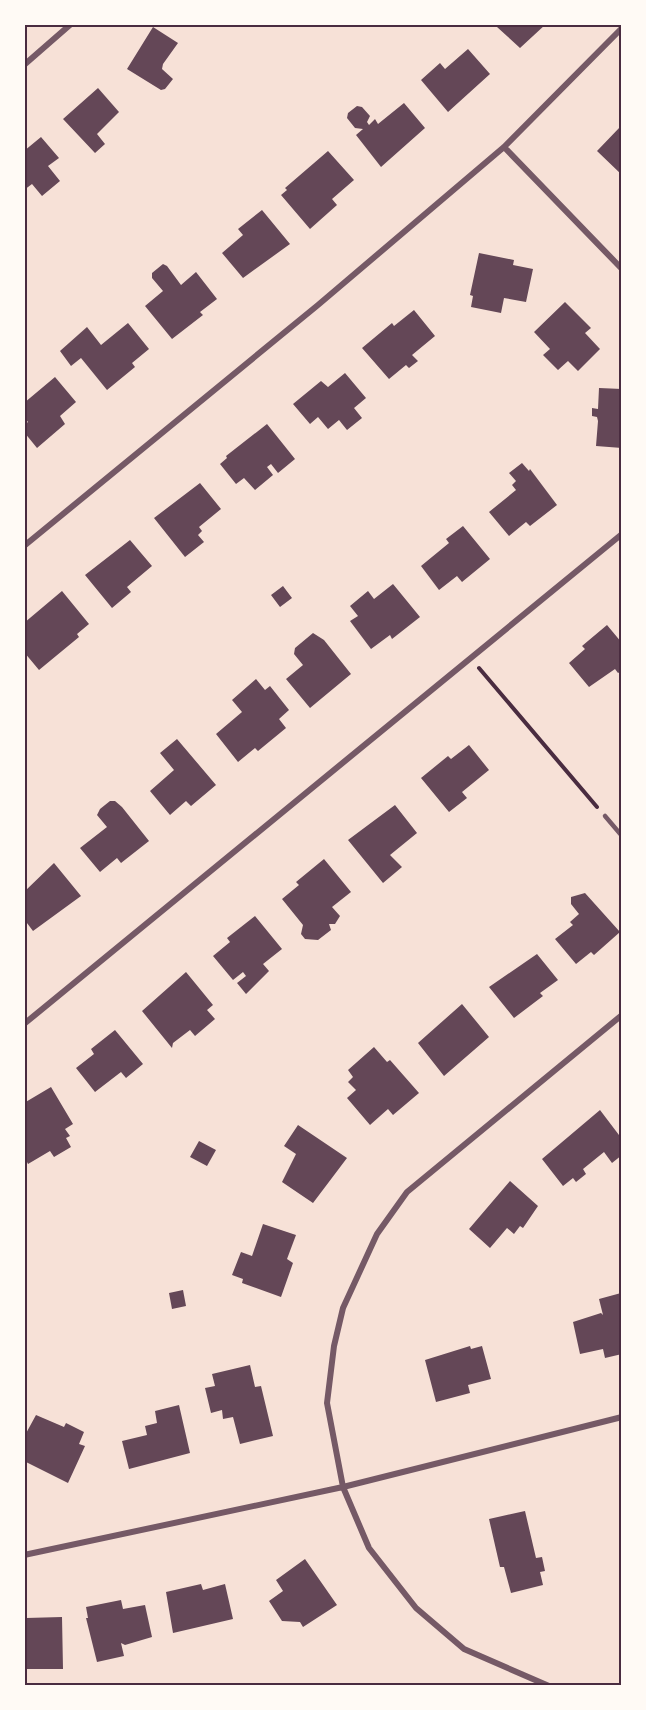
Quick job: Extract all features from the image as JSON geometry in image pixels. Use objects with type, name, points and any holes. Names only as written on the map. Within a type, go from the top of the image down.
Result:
[{"type":"street","points":[[24,65],[71,24]]},
{"type":"street","points":[[24,546],[318,304],[504,147],[622,28]]},
{"type":"street","points":[[504,147],[622,269]]},
{"type":"street","points":[[24,1024],[622,534]]},
{"type":"street","points":[[549,1686],[464,1649],[416,1608],[369,1548],[343,1487],[327,1403],[334,1346],[343,1308],[377,1234],[407,1192],[622,1015]]},
{"type":"street","points":[[24,1555],[343,1487],[622,1417]]},
{"type":"lane","points":[[605,816],[622,836]]},
{"type":"path","points":[[471,659],[605,816]]},
{"type":"building","points":[[500,24],[546,24],[520,48],[497,27]]},
{"type":"building","points":[[153,27],[178,43],[162,69],[173,79],[165,89],[161,90],[127,69]]},
{"type":"building","points":[[468,49],[490,74],[448,112],[421,80],[440,63],[445,69]]},
{"type":"building","points":[[98,88],[119,112],[97,134],[105,144],[95,153],[63,119]]},
{"type":"building","points":[[404,103],[425,128],[381,167],[356,135],[363,129],[355,128],[347,118],[348,113],[357,106],[362,107],[370,116],[367,122],[369,125],[375,119],[378,124]]},
{"type":"building","points":[[620,127],[622,128],[622,175],[597,151]]},
{"type":"building","points":[[41,137],[59,158],[48,166],[60,181],[42,196],[32,184],[24,190],[24,151]]},
{"type":"building","points":[[328,151],[354,180],[332,199],[337,205],[310,229],[281,195],[287,190],[285,188]]},
{"type":"building","points":[[262,210],[290,244],[243,278],[222,253],[243,235],[238,229]]},
{"type":"building","points":[[479,253],[514,260],[513,265],[533,269],[526,302],[504,298],[501,313],[471,307],[473,296],[470,295]]},
{"type":"building","points":[[163,264],[181,285],[196,272],[217,299],[200,312],[203,315],[172,339],[145,306],[163,291],[152,278],[152,273]]},
{"type":"building","points":[[565,302],[591,328],[585,333],[600,349],[578,371],[568,361],[558,370],[543,355],[550,349],[534,332]]},
{"type":"building","points":[[414,310],[435,336],[412,355],[418,361],[409,368],[406,365],[389,379],[362,348],[392,323],[394,326]]},
{"type":"building","points":[[128,323],[149,349],[132,363],[135,367],[107,390],[81,358],[71,366],[60,351],[87,327],[101,345]]},
{"type":"building","points":[[345,373],[366,398],[354,408],[362,418],[347,430],[339,420],[328,429],[318,417],[310,424],[293,404],[321,381],[328,387]]},
{"type":"building","points":[[55,377],[76,402],[60,416],[65,424],[37,448],[24,432],[24,425],[28,422],[24,417],[24,403]]},
{"type":"building","points":[[599,388],[622,389],[622,448],[596,446],[598,421],[597,417],[592,416],[592,408],[598,409]]},
{"type":"building","points":[[267,424],[295,459],[278,473],[271,464],[267,467],[273,475],[255,490],[244,478],[236,484],[220,464],[227,458],[226,456]]},
{"type":"building","points":[[522,463],[529,471],[530,469],[557,505],[530,526],[526,522],[509,536],[489,512],[516,490],[512,485],[516,481],[509,473]]},
{"type":"building","points":[[200,483],[221,509],[199,527],[202,531],[198,535],[204,542],[185,557],[154,518]]},
{"type":"building","points":[[463,526],[490,559],[462,582],[457,576],[439,590],[421,566],[449,543],[446,539]]},
{"type":"building","points":[[130,540],[152,566],[127,587],[131,592],[112,608],[85,575]]},
{"type":"building","points":[[393,584],[420,617],[392,639],[390,635],[371,649],[350,621],[358,616],[350,606],[368,591],[374,599]]},
{"type":"building","points":[[283,586],[292,598],[280,607],[271,595]]},
{"type":"building","points":[[62,591],[89,624],[77,634],[79,637],[39,670],[24,652],[24,623]]},
{"type":"building","points":[[607,625],[622,643],[622,677],[615,669],[589,687],[569,663],[585,649],[582,646]]},
{"type":"building","points":[[313,633],[324,640],[351,674],[310,708],[286,679],[303,665],[294,654],[295,648]]},
{"type":"building","points":[[256,679],[265,690],[270,686],[289,710],[279,719],[286,728],[258,751],[255,748],[238,762],[216,734],[242,712],[232,700]]},
{"type":"building","points":[[177,739],[216,785],[191,806],[186,801],[170,815],[150,791],[174,770],[160,753]]},
{"type":"building","points":[[469,745],[489,770],[462,792],[467,798],[449,812],[421,778],[448,756],[451,759]]},
{"type":"building","points":[[110,801],[115,801],[122,807],[149,841],[121,863],[117,858],[100,872],[80,848],[107,827],[97,815],[100,809]]},
{"type":"building","points":[[395,805],[417,833],[390,855],[402,867],[383,883],[348,840]]},
{"type":"building","points":[[324,859],[351,892],[332,907],[340,916],[335,924],[329,924],[331,930],[318,940],[305,939],[301,934],[303,925],[282,899],[299,885],[296,882]]},
{"type":"building","points":[[54,863],[81,896],[33,931],[24,919],[24,892]]},
{"type":"building","points":[[585,893],[620,932],[594,955],[591,952],[576,964],[555,939],[573,925],[570,922],[579,914],[571,904],[571,897]]},
{"type":"building","points":[[255,916],[282,949],[263,964],[269,971],[246,994],[237,983],[246,976],[243,972],[233,980],[213,956],[230,942],[227,938]]},
{"type":"building","points":[[537,954],[558,980],[540,993],[543,996],[514,1018],[489,987]]},
{"type":"building","points":[[186,972],[213,1005],[207,1010],[215,1019],[195,1036],[190,1030],[173,1043],[172,1048],[142,1011]]},
{"type":"building","points":[[462,1004],[489,1037],[444,1076],[418,1043]]},
{"type":"building","points":[[115,1030],[143,1064],[126,1078],[121,1072],[95,1092],[76,1068],[94,1054],[91,1049]]},
{"type":"building","points":[[374,1047],[387,1062],[390,1060],[419,1093],[393,1115],[388,1109],[370,1125],[347,1098],[356,1090],[348,1082],[353,1077],[348,1070]]},
{"type":"building","points":[[51,1087],[73,1124],[65,1129],[70,1136],[66,1138],[71,1147],[54,1157],[50,1151],[28,1164],[24,1156],[24,1103]]},
{"type":"building","points":[[600,1110],[622,1139],[622,1155],[612,1163],[604,1152],[583,1169],[586,1174],[576,1182],[573,1178],[563,1186],[542,1159]]},
{"type":"building","points":[[298,1125],[347,1158],[313,1203],[282,1182],[296,1154],[284,1146]]},
{"type":"building","points":[[199,1141],[216,1150],[207,1166],[190,1157]]},
{"type":"building","points":[[510,1181],[538,1206],[523,1228],[520,1226],[514,1234],[507,1228],[490,1248],[469,1229]]},
{"type":"building","points":[[263,1224],[296,1235],[287,1259],[293,1263],[281,1297],[242,1283],[243,1279],[232,1275],[241,1252],[252,1256]]},
{"type":"building","points":[[183,1290],[186,1306],[172,1309],[169,1293]]},
{"type":"building","points":[[621,1293],[622,1354],[605,1358],[603,1349],[580,1354],[573,1322],[601,1313],[603,1315],[599,1299]]},
{"type":"building","points":[[470,1346],[471,1349],[482,1346],[491,1379],[468,1385],[470,1393],[436,1402],[425,1360]]},
{"type":"building","points":[[250,1365],[255,1387],[261,1386],[273,1436],[240,1444],[233,1417],[223,1419],[222,1410],[211,1413],[205,1388],[215,1386],[212,1374]]},
{"type":"building","points":[[179,1405],[190,1453],[129,1469],[122,1441],[147,1435],[145,1426],[157,1423],[155,1411]]},
{"type":"building","points":[[36,1415],[64,1427],[66,1423],[84,1432],[79,1444],[85,1446],[68,1483],[24,1461],[24,1437]]},
{"type":"building","points":[[525,1511],[536,1558],[542,1557],[545,1571],[540,1572],[543,1585],[511,1593],[504,1567],[500,1567],[489,1519]]},
{"type":"building","points":[[305,1559],[337,1605],[303,1627],[300,1622],[282,1621],[269,1601],[283,1591],[276,1580]]},
{"type":"building","points":[[201,1584],[203,1590],[225,1584],[233,1619],[173,1633],[166,1592]]},
{"type":"building","points":[[121,1600],[123,1609],[145,1605],[152,1637],[125,1645],[121,1643],[124,1656],[97,1662],[86,1618],[88,1618],[86,1607]]},
{"type":"building","points":[[62,1617],[63,1669],[24,1669],[26,1618]]}]
